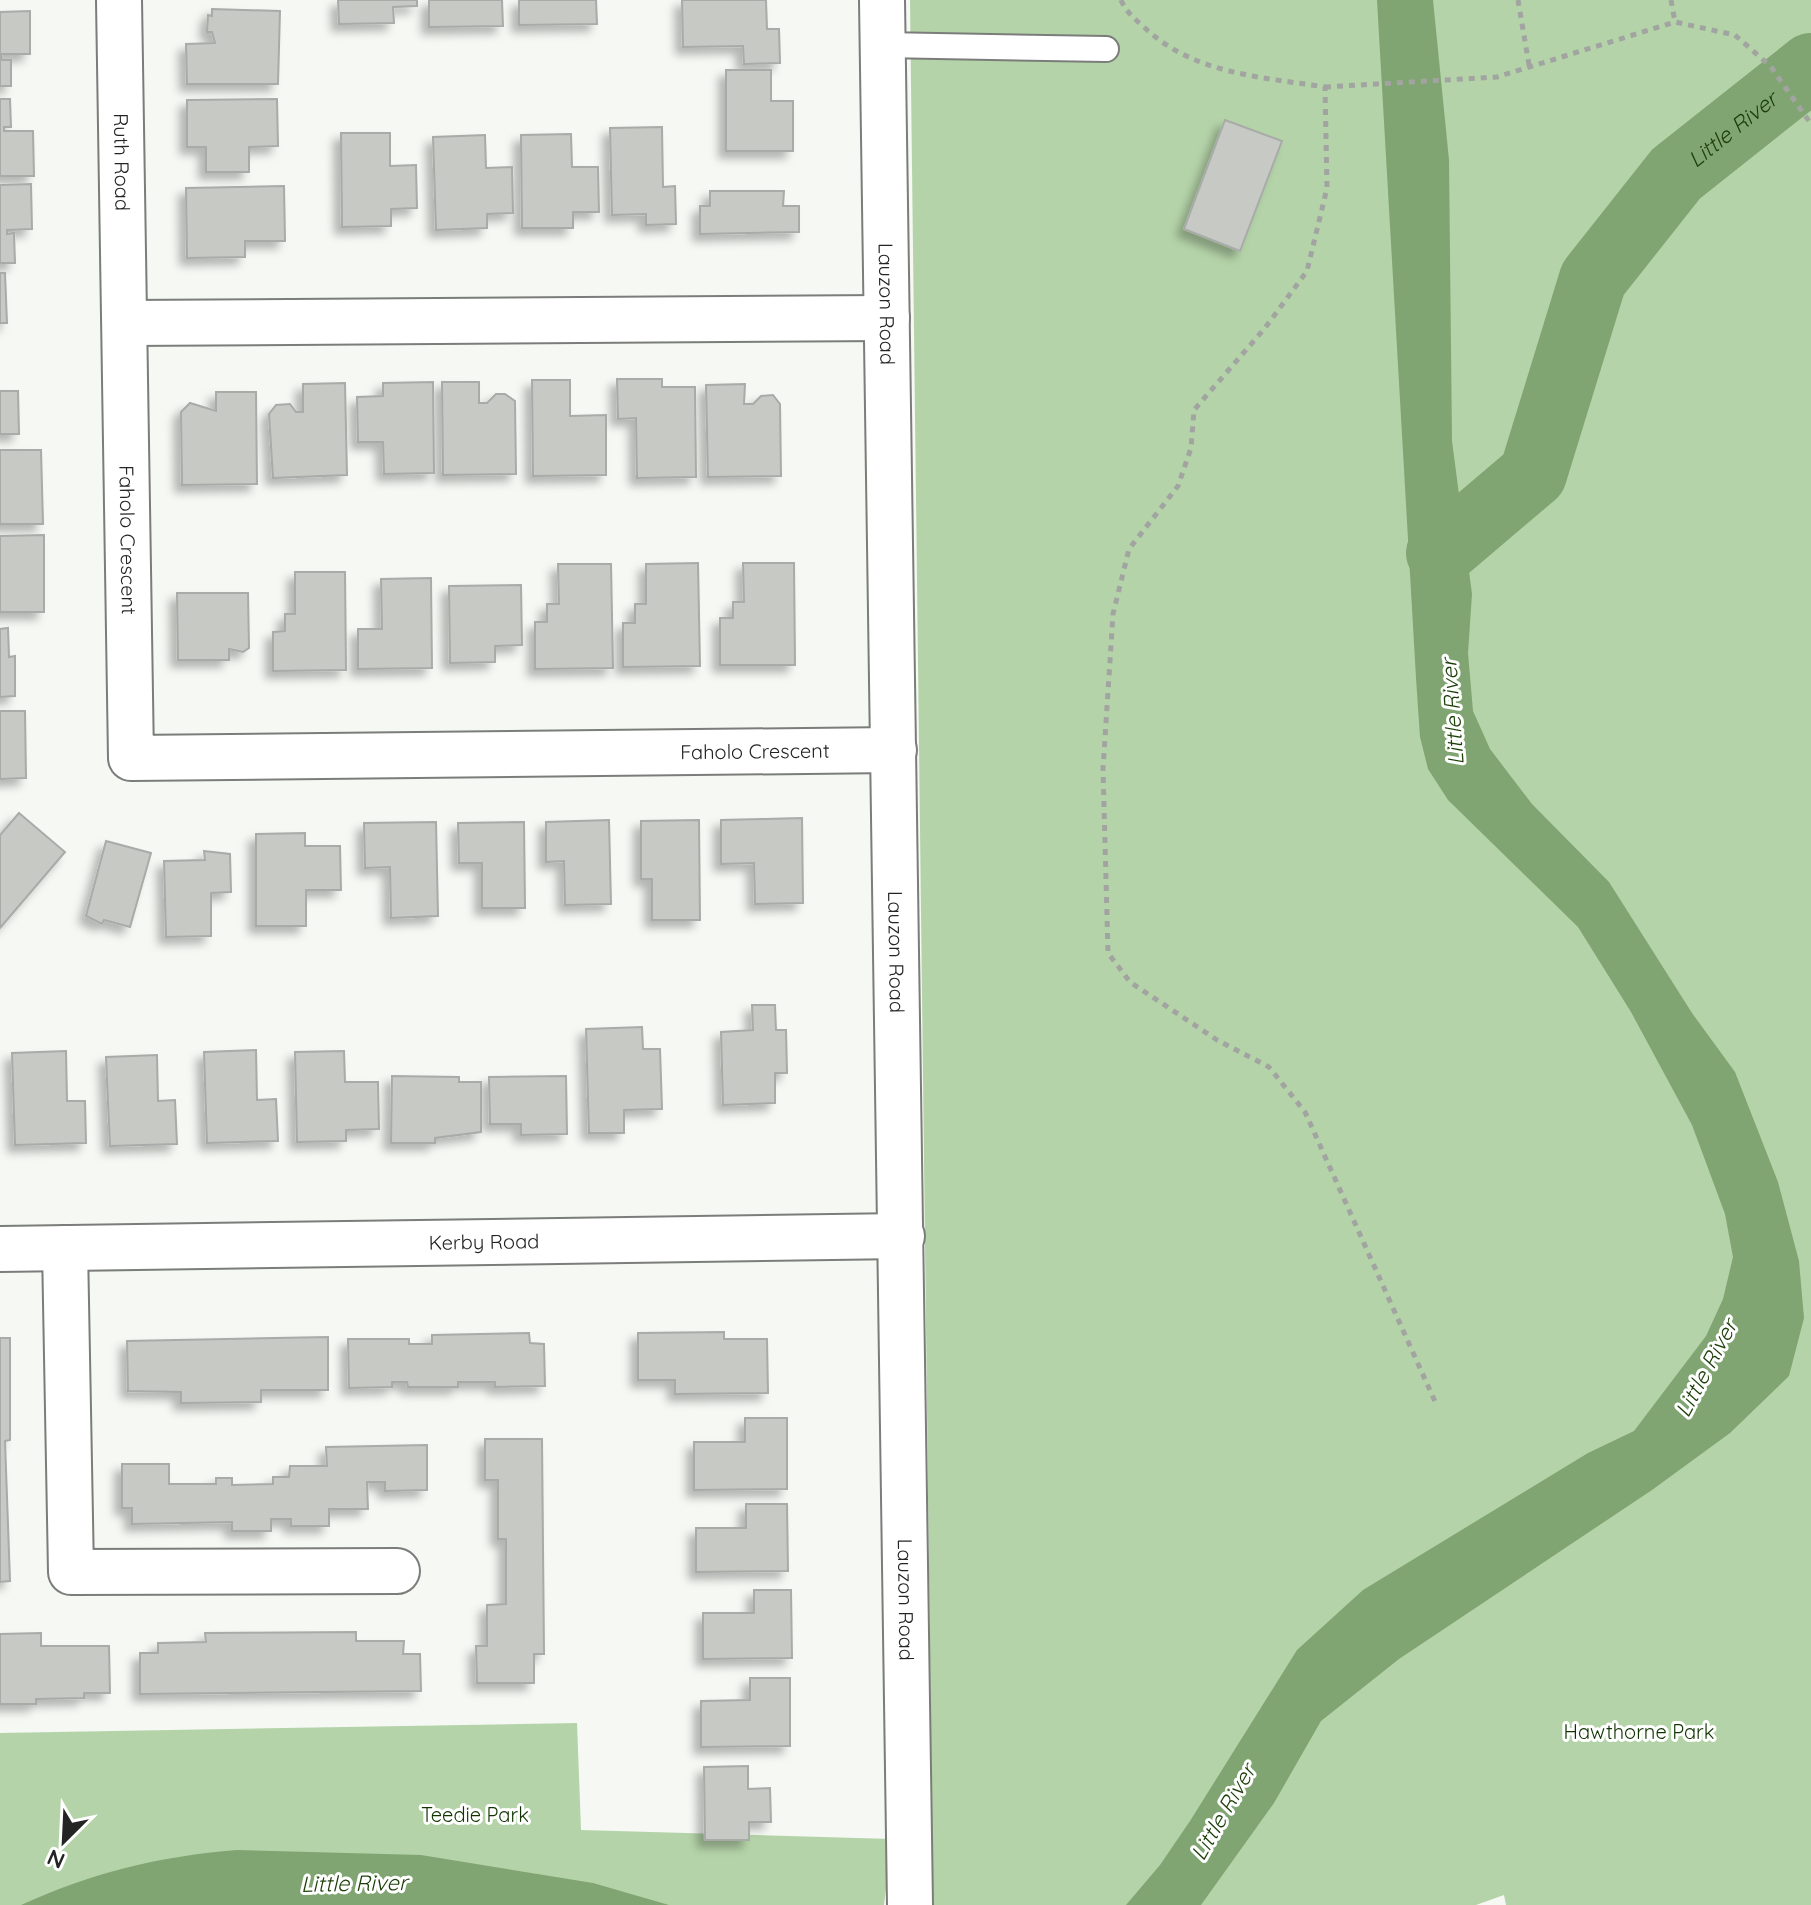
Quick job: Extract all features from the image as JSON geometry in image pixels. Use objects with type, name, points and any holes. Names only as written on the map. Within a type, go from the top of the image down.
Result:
[{"type":"street","name":"Ruth Road","points":[[119,0],[125,323]]},
{"type":"street","name":"Lauzon Road","points":[[882,0],[910,1905]]},
{"type":"street","points":[[125,323],[887,318]]},
{"type":"street","name":"Faholo Crescent","points":[[125,323],[131,758],[894,750]]},
{"type":"street","name":"Kerby Road","points":[[0,1249],[902,1236]]},
{"type":"street","points":[[65,1248],[71,1572],[397,1571]]},
{"type":"lane","points":[[883,45],[1106,49]]},
{"type":"path","points":[[1121,0],[1125,9],[1165,48],[1221,71],[1325,87],[1497,77],[1675,22],[1735,35],[1771,67],[1811,124]]},
{"type":"path","points":[[1518,0],[1529,65]]},
{"type":"path","points":[[1671,0],[1675,22]]},
{"type":"path","points":[[1325,87],[1327,188],[1307,271],[1265,328],[1194,410],[1191,448],[1178,486],[1129,549],[1113,614],[1103,769],[1108,953],[1130,982],[1217,1040],[1269,1067],[1305,1112],[1437,1406]]},
{"type":"green space","name":"Hawthorne Park","points":[[910,0],[1811,0],[1811,1905],[1506,1905],[1504,1895],[1476,1905],[933,1905]]},
{"type":"green space","name":"Teedie Park","points":[[577,1723],[581,1830],[892,1839],[884,1905],[0,1905],[0,1733]]},
{"type":"water","points":[[1377,0],[1433,0],[1449,160],[1452,441],[1472,594],[1468,653],[1473,711],[1490,749],[1532,804],[1609,882],[1692,1013],[1735,1072],[1778,1182],[1799,1261],[1804,1318],[1789,1376],[1730,1433],[1652,1490],[1399,1659],[1321,1721],[1274,1803],[1201,1905],[1126,1905],[1160,1865],[1190,1821],[1297,1650],[1363,1590],[1588,1453],[1634,1431],[1706,1336],[1723,1299],[1733,1257],[1725,1214],[1692,1125],[1631,1012],[1578,927],[1448,800],[1428,769],[1420,737],[1416,678]]},
{"type":"water","points":[[237,1850],[421,1855],[593,1883],[669,1905],[21,1905],[73,1884],[126,1868]]},
{"type":"building","points":[[338,0],[417,0],[417,6],[393,7],[394,23],[339,24]]},
{"type":"building","points":[[429,0],[502,0],[503,26],[429,27]]},
{"type":"building","points":[[519,0],[596,0],[597,24],[519,25]]},
{"type":"building","points":[[682,0],[766,0],[767,29],[779,29],[780,63],[744,64],[743,46],[683,47]]},
{"type":"building","points":[[212,9],[280,11],[278,84],[187,84],[186,44],[215,43],[212,32],[207,32],[208,15],[212,16]]},
{"type":"building","points":[[30,11],[30,54],[1,54],[2,60],[11,60],[11,86],[0,86],[0,12]]},
{"type":"building","points":[[726,70],[771,70],[771,101],[793,101],[793,151],[726,151]]},
{"type":"building","points":[[0,99],[10,99],[11,127],[4,127],[4,131],[33,131],[34,176],[0,176]]},
{"type":"building","points":[[277,99],[278,146],[249,147],[249,172],[206,172],[206,147],[187,147],[187,100]]},
{"type":"building","points":[[1225,120],[1282,141],[1240,251],[1184,229]]},
{"type":"building","points":[[662,127],[663,187],[675,186],[676,224],[646,225],[646,214],[612,215],[610,128]]},
{"type":"building","points":[[341,133],[390,133],[390,166],[416,165],[417,208],[391,209],[391,226],[342,227]]},
{"type":"building","points":[[571,134],[572,167],[598,167],[599,212],[573,212],[573,228],[522,228],[521,135]]},
{"type":"building","points":[[485,135],[486,168],[512,167],[513,213],[487,214],[487,228],[436,230],[433,137]]},
{"type":"building","points":[[31,184],[32,229],[7,230],[7,234],[14,233],[15,263],[0,263],[0,185]]},
{"type":"building","points":[[284,186],[285,241],[245,241],[245,257],[187,258],[186,188]]},
{"type":"building","points":[[710,191],[784,191],[783,206],[799,206],[799,232],[700,234],[700,206],[710,206]]},
{"type":"building","points":[[0,273],[5,273],[7,323],[0,323]]},
{"type":"building","points":[[617,379],[662,379],[662,387],[695,387],[696,477],[637,478],[636,418],[618,419]]},
{"type":"building","points":[[532,380],[570,380],[570,416],[606,415],[606,475],[533,476]]},
{"type":"building","points":[[433,382],[434,473],[384,474],[383,442],[358,442],[357,397],[383,396],[383,383]]},
{"type":"building","points":[[442,382],[479,382],[479,403],[487,403],[496,394],[505,394],[515,401],[516,474],[443,475]]},
{"type":"building","points":[[345,383],[347,475],[273,478],[269,414],[276,405],[290,404],[296,412],[303,412],[303,384]]},
{"type":"building","points":[[745,384],[744,404],[753,404],[761,396],[773,395],[780,404],[781,476],[708,477],[706,385]]},
{"type":"building","points":[[0,391],[18,391],[19,434],[0,434]]},
{"type":"building","points":[[216,392],[256,392],[257,484],[182,485],[181,412],[190,403],[216,411]]},
{"type":"building","points":[[0,450],[41,450],[43,524],[0,524]]},
{"type":"building","points":[[44,535],[44,612],[0,612],[0,536]]},
{"type":"building","points":[[698,563],[700,666],[623,667],[623,623],[635,623],[635,604],[646,604],[646,564]]},
{"type":"building","points":[[743,563],[794,563],[795,665],[720,665],[720,618],[733,618],[733,602],[744,602]]},
{"type":"building","points":[[558,564],[611,564],[613,668],[535,669],[535,622],[547,622],[547,604],[559,604]]},
{"type":"building","points":[[295,572],[345,572],[346,670],[273,671],[273,632],[285,631],[285,614],[295,614]]},
{"type":"building","points":[[431,578],[432,668],[358,669],[358,629],[382,629],[381,579]]},
{"type":"building","points":[[521,585],[522,645],[495,646],[495,662],[450,663],[449,586]]},
{"type":"building","points":[[177,593],[248,593],[249,648],[243,652],[229,649],[229,660],[178,660]]},
{"type":"building","points":[[8,628],[9,657],[15,656],[15,696],[0,697],[0,629]]},
{"type":"building","points":[[0,711],[25,711],[26,778],[0,779]]},
{"type":"building","points":[[19,813],[65,852],[0,928],[0,835]]},
{"type":"building","points":[[802,818],[803,903],[755,904],[754,863],[721,864],[721,820]]},
{"type":"building","points":[[609,820],[611,904],[565,905],[564,861],[546,862],[546,822]]},
{"type":"building","points":[[699,820],[700,920],[652,920],[652,879],[641,879],[641,821]]},
{"type":"building","points":[[436,822],[438,916],[391,918],[390,867],[365,868],[364,823]]},
{"type":"building","points":[[524,822],[525,908],[482,908],[482,863],[459,863],[458,823]]},
{"type":"building","points":[[305,833],[305,846],[340,846],[341,890],[306,890],[306,926],[256,926],[256,834]]},
{"type":"building","points":[[106,841],[151,853],[130,927],[104,920],[102,924],[86,916]]},
{"type":"building","points":[[204,851],[230,854],[231,892],[211,893],[211,936],[166,937],[164,861],[205,860]]},
{"type":"building","points":[[752,1005],[775,1005],[776,1030],[786,1030],[787,1073],[775,1073],[775,1103],[723,1105],[721,1032],[753,1030]]},
{"type":"building","points":[[642,1027],[643,1049],[660,1049],[662,1109],[624,1110],[624,1133],[589,1133],[586,1029]]},
{"type":"building","points":[[256,1050],[257,1100],[276,1099],[278,1141],[207,1143],[204,1052]]},
{"type":"building","points":[[66,1051],[67,1101],[85,1101],[86,1143],[15,1145],[12,1053]]},
{"type":"building","points":[[344,1051],[345,1082],[378,1082],[379,1129],[346,1130],[346,1141],[297,1142],[295,1052]]},
{"type":"building","points":[[157,1055],[158,1101],[175,1100],[177,1144],[110,1146],[106,1057]]},
{"type":"building","points":[[392,1076],[459,1077],[459,1082],[481,1082],[481,1132],[435,1138],[435,1143],[391,1143]]},
{"type":"building","points":[[566,1076],[567,1134],[521,1135],[521,1124],[490,1124],[489,1077]]},
{"type":"building","points":[[724,1332],[724,1339],[767,1339],[768,1393],[675,1394],[675,1380],[638,1380],[638,1333]]},
{"type":"building","points":[[529,1333],[530,1343],[544,1344],[545,1386],[495,1387],[495,1382],[458,1382],[458,1387],[408,1387],[407,1382],[392,1382],[392,1387],[349,1388],[348,1339],[409,1339],[409,1344],[432,1344],[432,1335]]},
{"type":"building","points":[[328,1337],[328,1390],[261,1390],[261,1402],[181,1403],[181,1392],[128,1391],[127,1341]]},
{"type":"building","points":[[0,1338],[10,1338],[10,1440],[5,1441],[10,1581],[0,1582]]},
{"type":"building","points":[[745,1418],[787,1418],[787,1489],[694,1490],[694,1442],[745,1442]]},
{"type":"building","points":[[485,1439],[542,1439],[544,1654],[534,1654],[534,1683],[477,1683],[476,1646],[487,1646],[487,1605],[506,1604],[506,1539],[498,1539],[498,1480],[485,1480]]},
{"type":"building","points":[[427,1445],[427,1490],[385,1491],[385,1482],[367,1482],[368,1509],[329,1509],[329,1526],[291,1526],[291,1519],[271,1519],[271,1531],[232,1531],[232,1522],[132,1524],[132,1508],[122,1508],[122,1464],[169,1464],[169,1484],[216,1484],[216,1478],[232,1478],[232,1485],[273,1484],[273,1477],[289,1477],[290,1466],[327,1466],[326,1447]]},
{"type":"building","points":[[746,1504],[787,1504],[788,1571],[696,1572],[696,1528],[746,1528]]},
{"type":"building","points":[[754,1590],[791,1590],[792,1658],[703,1659],[703,1613],[754,1613]]},
{"type":"building","points":[[356,1632],[356,1641],[404,1641],[403,1654],[420,1654],[421,1691],[140,1694],[140,1653],[158,1653],[158,1643],[206,1642],[205,1633]]},
{"type":"building","points":[[41,1633],[41,1646],[109,1646],[110,1693],[84,1693],[84,1698],[36,1699],[36,1704],[0,1704],[0,1634]]},
{"type":"building","points":[[750,1678],[790,1678],[790,1746],[701,1747],[701,1701],[750,1700]]},
{"type":"building","points":[[748,1766],[748,1789],[770,1788],[771,1822],[749,1822],[749,1840],[705,1840],[704,1767]]},
{"type":"waterway","name":"Little River","points":[[1440,553],[1533,474],[1593,279],[1676,174],[1811,67]]}]
